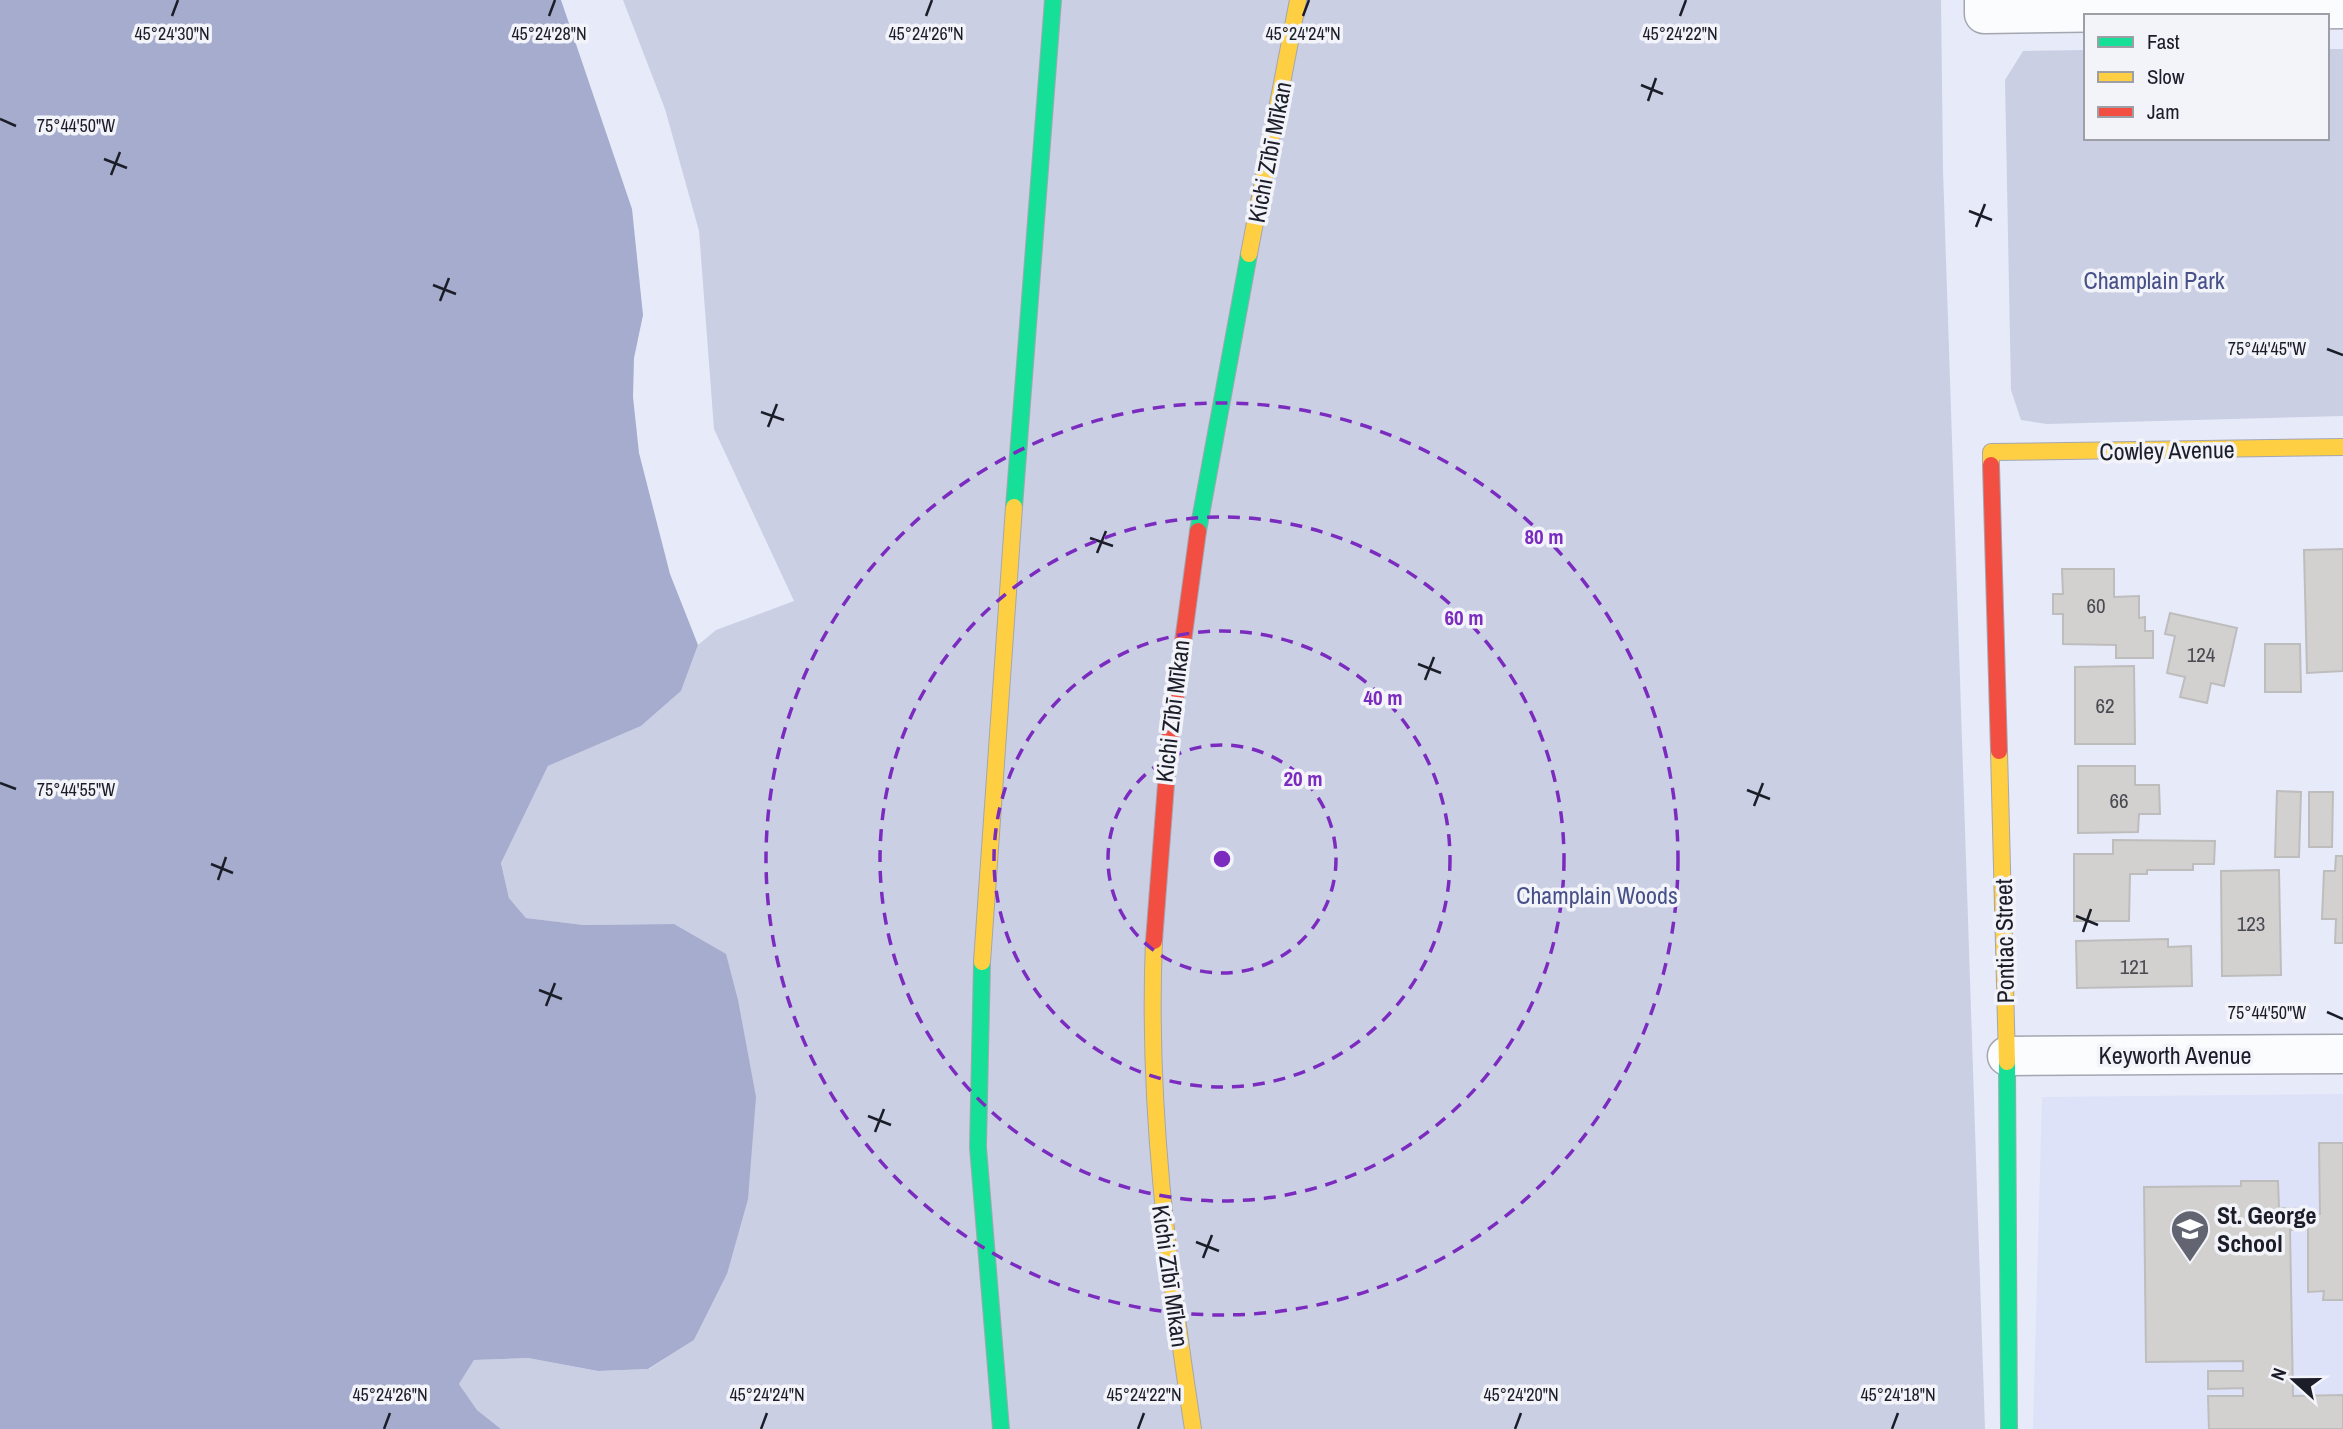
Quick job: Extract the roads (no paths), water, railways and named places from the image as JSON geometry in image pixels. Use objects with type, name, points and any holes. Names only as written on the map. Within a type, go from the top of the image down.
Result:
[{"type":"main road","points":[[1001,1429],[978,1147],[981,954],[994,745],[1053,0]]},
{"type":"main road","name":"Kichi Zībī Mīkan","points":[[1193,1429],[1169,1275],[1153,1104],[1152,999],[1159,841],[1173,689],[1188,583],[1298,0]]},
{"type":"main road","name":"Cowley Avenue","points":[[1991,452],[2343,447]]},
{"type":"main road","name":"Pontiac Street","points":[[1991,452],[2007,1056],[2009,1429]]},
{"type":"street","points":[[1984,7],[2343,9]]},
{"type":"street","name":"Keyworth Avenue","points":[[2007,1056],[2343,1054]]},
{"type":"place","name":"St. George School","points":[[2190,1263]]},
{"type":"park label","name":"Champlain Park","points":[[2154,280]]},
{"type":"park label","name":"Champlain Woods","points":[[1597,895]]}]
